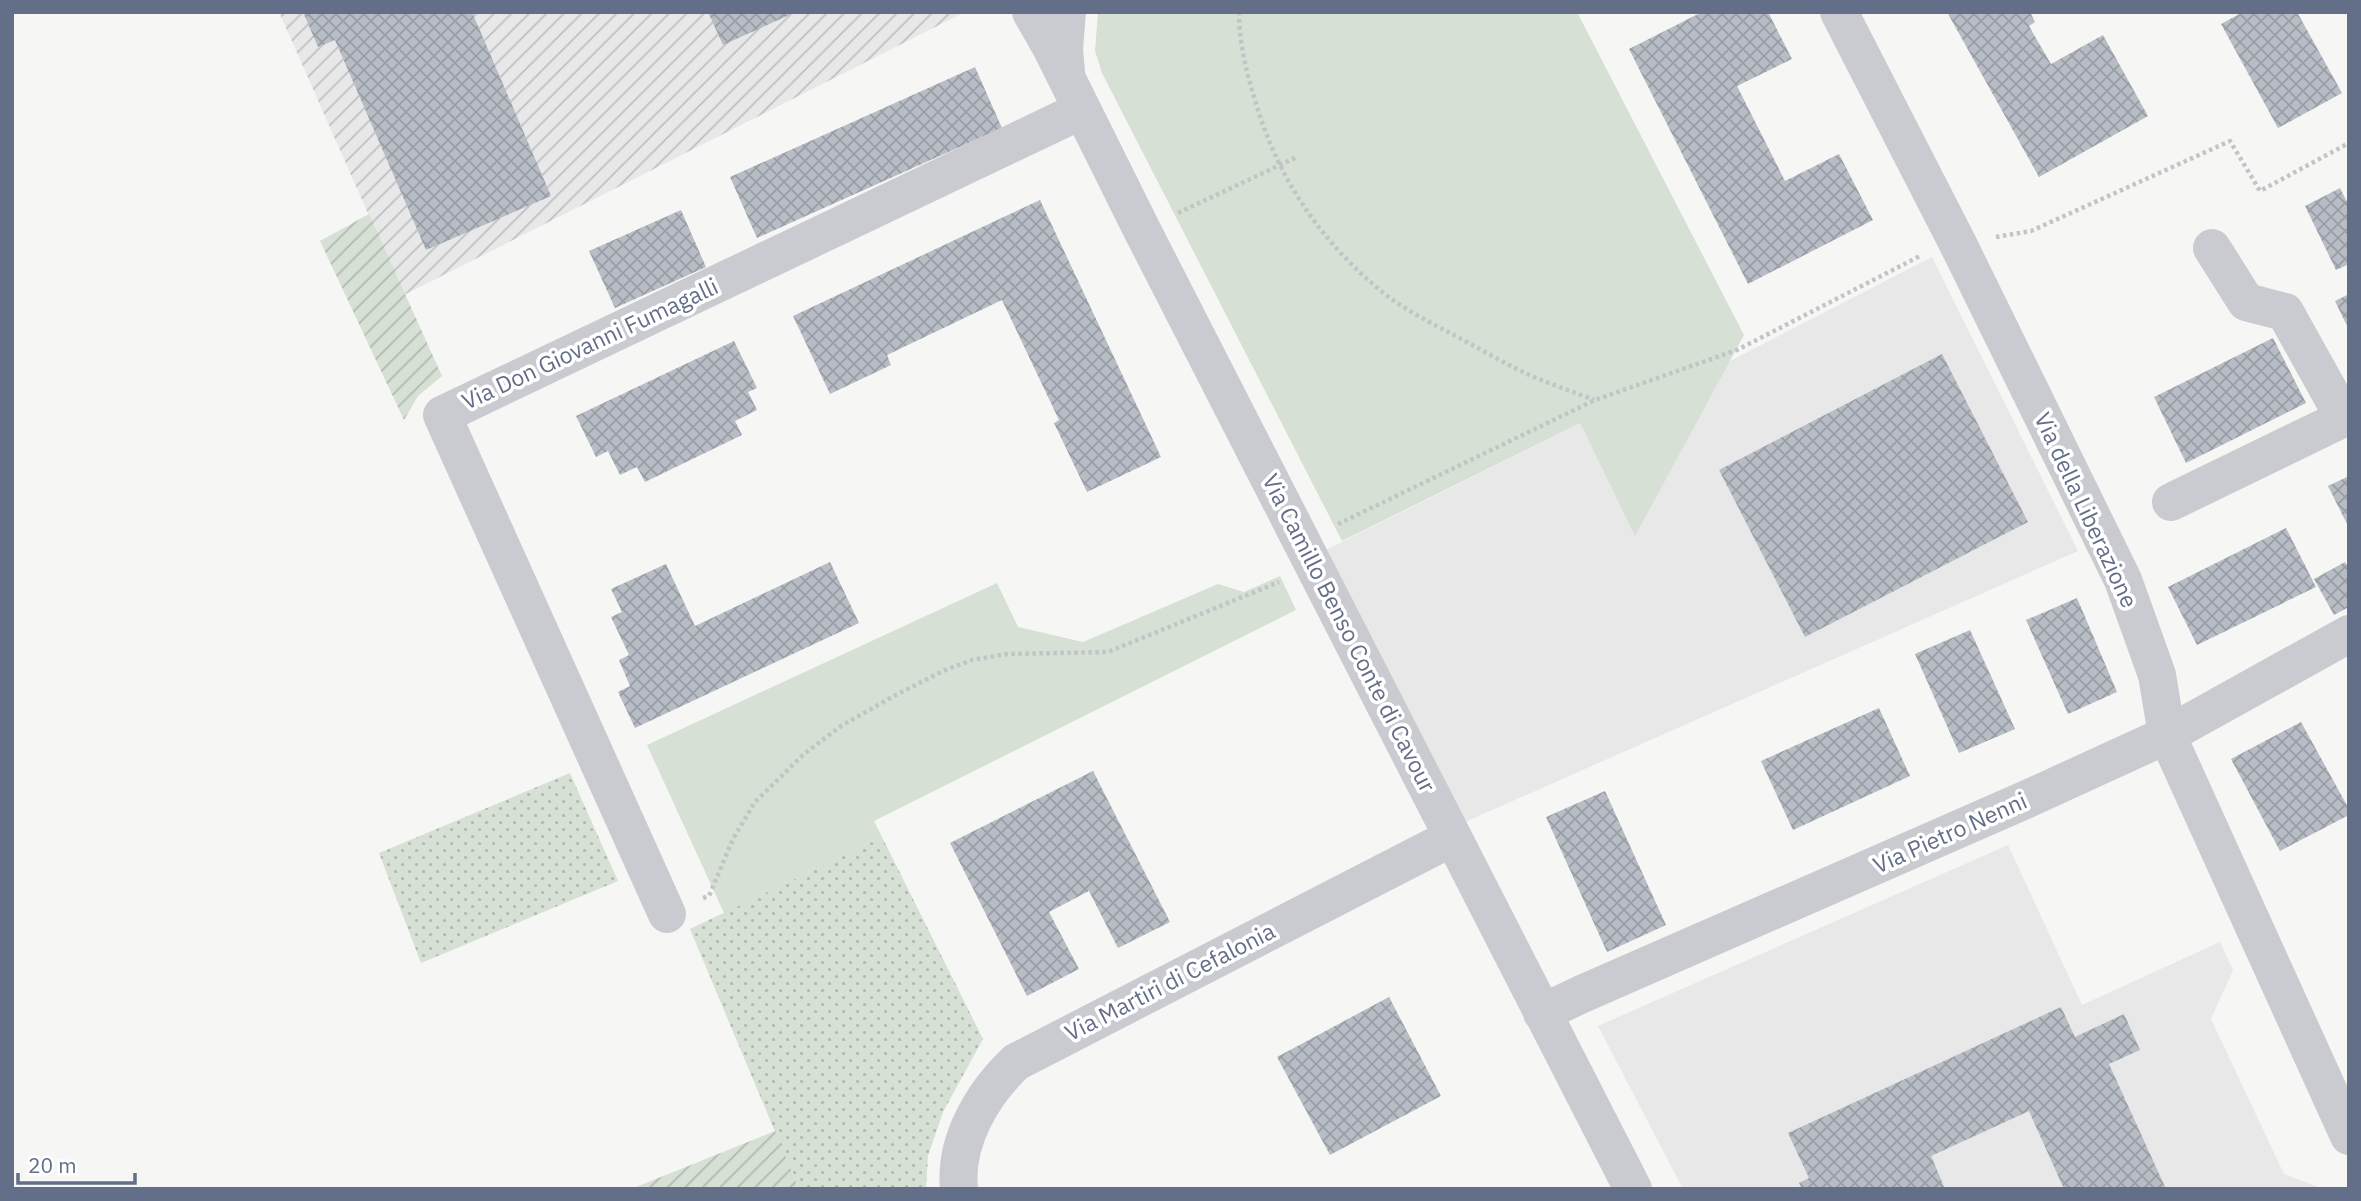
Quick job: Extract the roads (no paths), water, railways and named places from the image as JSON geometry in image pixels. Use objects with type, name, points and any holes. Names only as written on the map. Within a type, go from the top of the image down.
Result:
[{"type":"street","name":"Via Camillo Benso Conte di Cavour","points":[[1031,12],[1633,1189]]},
{"type":"street","name":"Via Camillo Benso Conte di Cavour","points":[[1067,12],[1064,49],[1074,94]]},
{"type":"street","name":"Via della Liberazione","points":[[1839,12],[1958,244],[2123,580],[2157,675],[2166,735],[2349,1136]]},
{"type":"street","name":"Via Don Giovanni Fumagalli","points":[[667,914],[442,415],[1074,94]]},
{"type":"street","points":[[2171,502],[2346,417],[2285,312],[2246,302],[2212,248]]},
{"type":"street","name":"Via Pietro Nenni","points":[[1542,1013],[2166,735],[2349,634]]},
{"type":"street","name":"Via Martiri di Cefalonia","points":[[959,1189],[957,1173],[970,1123],[1001,1076],[1016,1062],[1453,837]]}]
